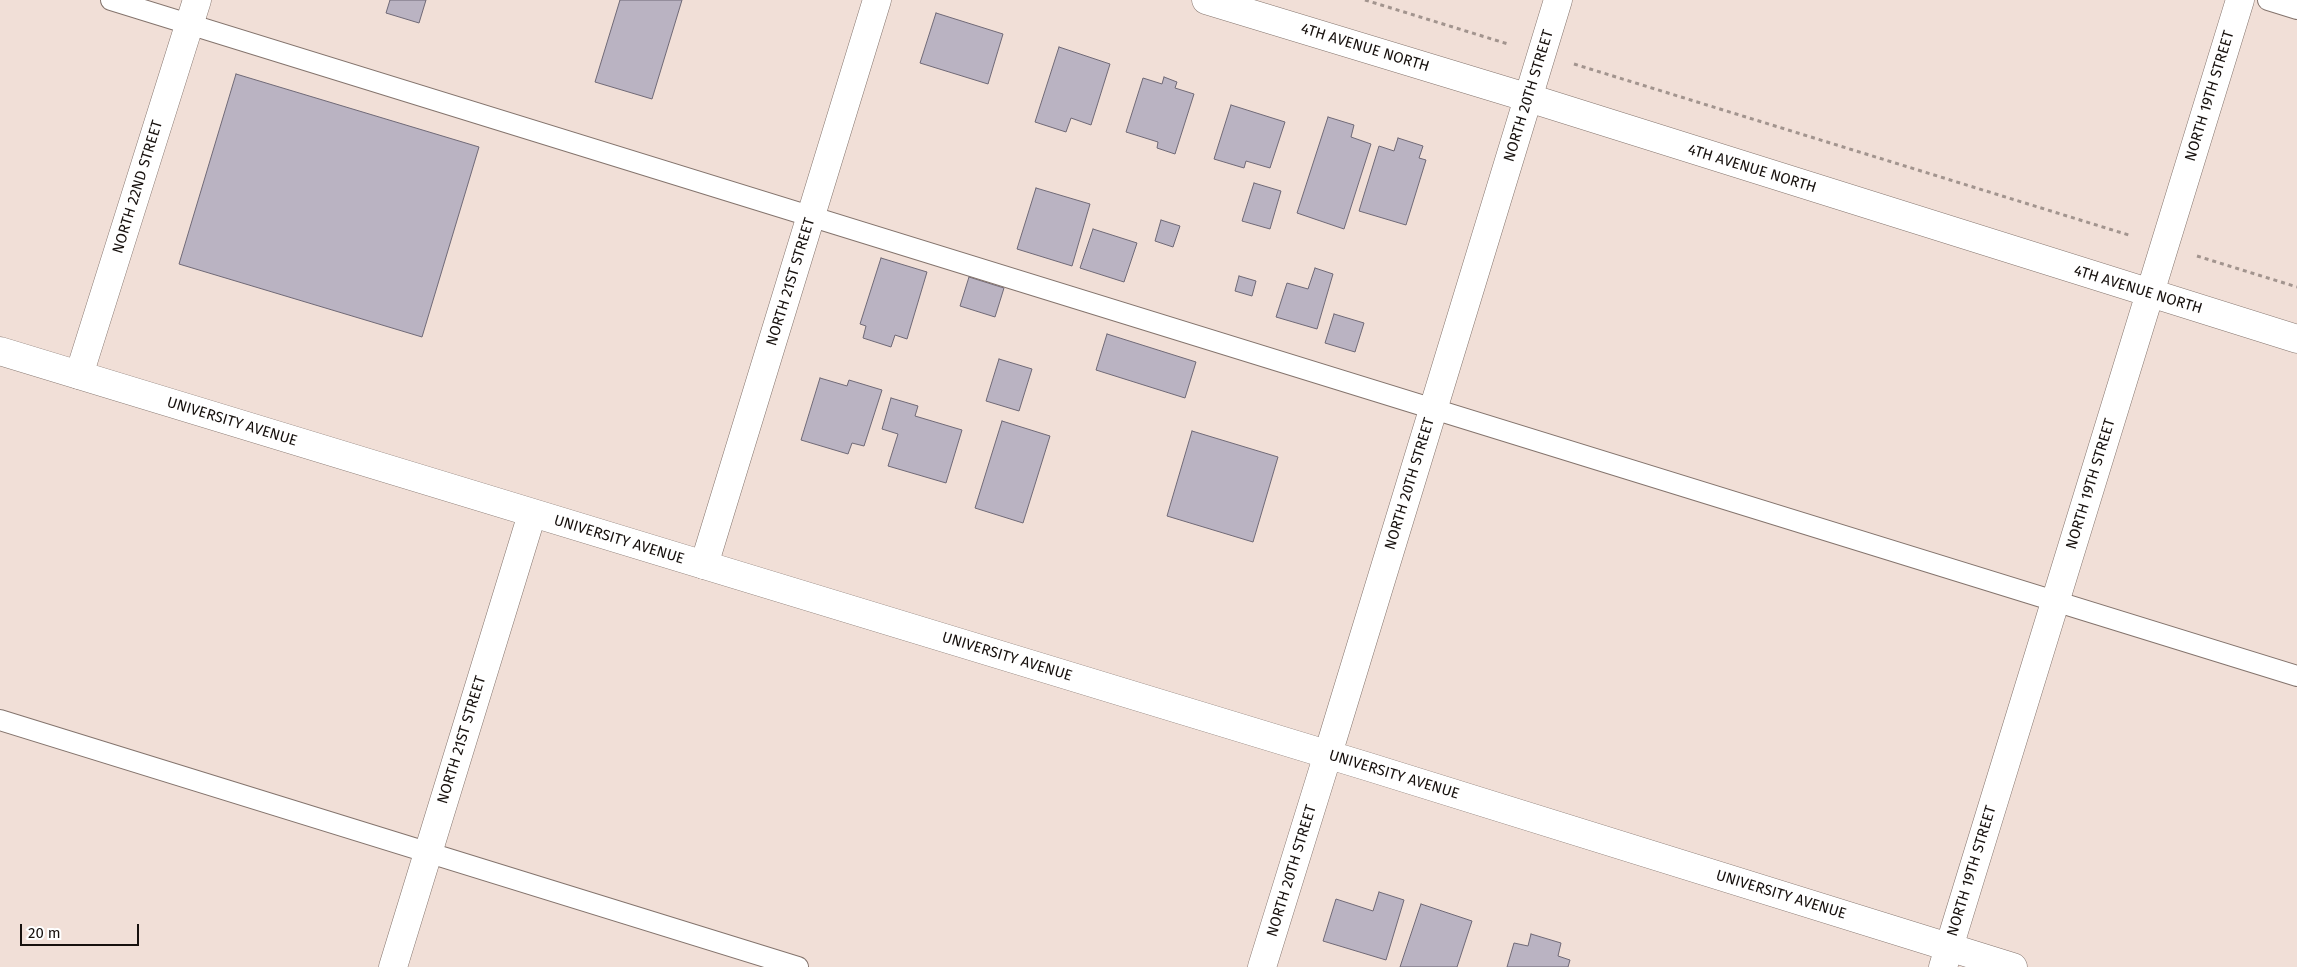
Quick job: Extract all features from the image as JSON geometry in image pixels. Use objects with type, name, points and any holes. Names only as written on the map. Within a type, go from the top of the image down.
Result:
[{"type":"street","name":"NORTH 21ST STREET","points":[[704,565],[878,0]]},
{"type":"street","name":"4TH AVENUE NORTH","points":[[1206,0],[1529,98],[2297,339]]},
{"type":"street","name":"NORTH 20TH STREET","points":[[1262,967],[1558,0]]},
{"type":"street","name":"NORTH 19TH STREET","points":[[1946,957],[2240,0]]},
{"type":"street","name":"NORTH 22ND STREET","points":[[79,375],[193,12]]},
{"type":"street","name":"UNIVERSITY AVENUE","points":[[0,351],[1328,754],[1946,957],[2013,967]]},
{"type":"street","name":"NORTH 21ST STREET","points":[[393,967],[532,514]]},
{"type":"lane","points":[[111,0],[193,12],[811,216],[2297,676]]},
{"type":"lane","points":[[2268,0],[2297,9]]},
{"type":"lane","points":[[0,720],[798,967]]},
{"type":"path","points":[[1365,0],[2297,287]]},
{"type":"building","points":[[390,0],[426,0],[419,23],[386,13]]},
{"type":"building","points":[[620,0],[682,0],[652,99],[595,82]]},
{"type":"building","points":[[936,13],[1003,34],[988,84],[920,63]]},
{"type":"building","points":[[1059,47],[1110,64],[1091,125],[1071,118],[1066,132],[1035,122]]},
{"type":"building","points":[[236,74],[479,147],[422,337],[179,264]]},
{"type":"building","points":[[1164,77],[1177,82],[1175,88],[1194,94],[1175,154],[1157,148],[1158,142],[1126,132],[1143,78],[1162,84]]},
{"type":"building","points":[[1231,105],[1285,122],[1270,168],[1246,161],[1244,168],[1214,159]]},
{"type":"building","points":[[1328,117],[1354,125],[1351,137],[1371,144],[1344,229],[1297,213]]},
{"type":"building","points":[[1398,138],[1423,146],[1419,158],[1426,160],[1406,225],[1359,211],[1379,146],[1394,151]]},
{"type":"building","points":[[1254,183],[1281,191],[1270,229],[1242,221]]},
{"type":"building","points":[[1036,188],[1090,204],[1072,266],[1017,249]]},
{"type":"building","points":[[1161,220],[1180,226],[1173,247],[1155,241]]},
{"type":"building","points":[[1093,229],[1137,243],[1124,282],[1080,268]]},
{"type":"building","points":[[881,258],[927,272],[907,339],[895,335],[891,347],[863,338],[866,326],[860,324]]},
{"type":"building","points":[[1315,268],[1333,274],[1317,329],[1276,317],[1287,283],[1308,289]]},
{"type":"building","points":[[1239,276],[1256,281],[1252,296],[1235,291]]},
{"type":"building","points":[[969,277],[1004,288],[995,317],[960,306]]},
{"type":"building","points":[[1334,314],[1364,323],[1355,352],[1325,343]]},
{"type":"building","points":[[1107,334],[1196,362],[1185,398],[1096,370]]},
{"type":"building","points":[[999,359],[1032,369],[1019,411],[986,401]]},
{"type":"building","points":[[820,378],[847,386],[849,380],[882,390],[864,446],[852,443],[848,454],[801,440]]},
{"type":"building","points":[[891,398],[918,406],[915,416],[962,430],[946,483],[888,466],[898,434],[882,429]]},
{"type":"building","points":[[1002,421],[1050,436],[1023,523],[975,508]]},
{"type":"building","points":[[1192,431],[1278,457],[1253,542],[1167,516]]},
{"type":"building","points":[[1379,892],[1404,900],[1386,960],[1323,941],[1336,899],[1373,911]]},
{"type":"building","points":[[1421,904],[1472,921],[1457,967],[1400,967]]},
{"type":"building","points":[[1531,934],[1561,943],[1558,956],[1570,960],[1568,967],[1507,967],[1514,943],[1528,946]]}]
